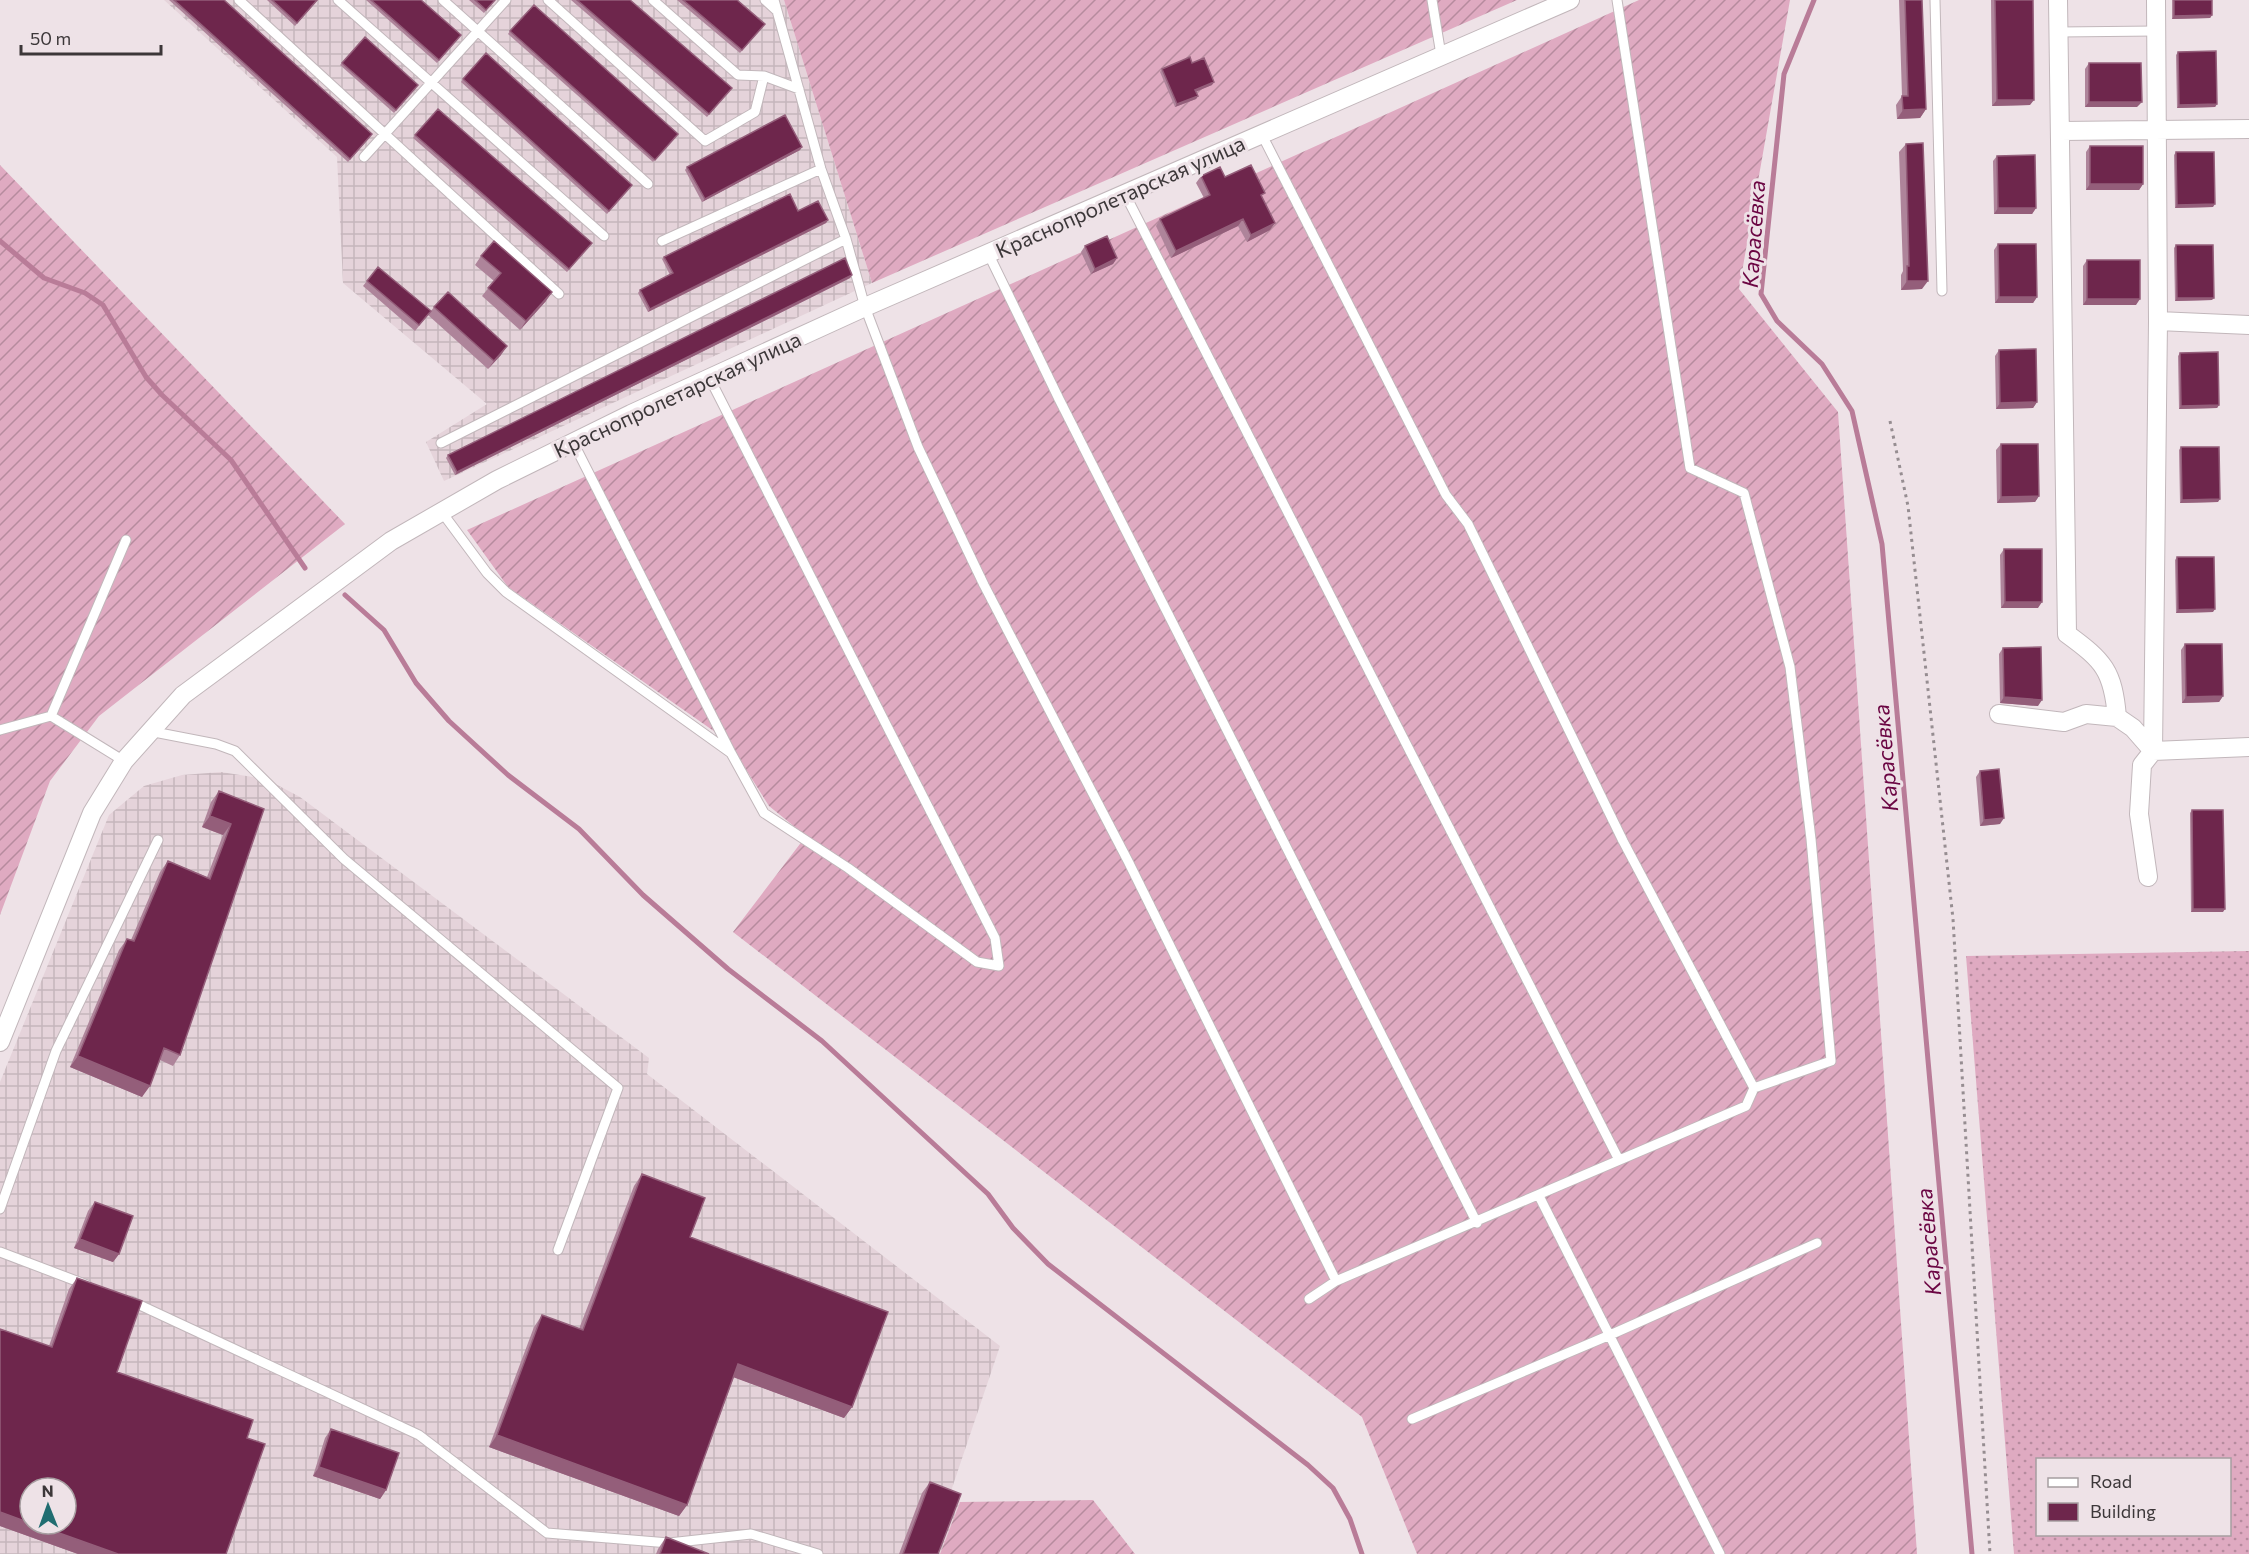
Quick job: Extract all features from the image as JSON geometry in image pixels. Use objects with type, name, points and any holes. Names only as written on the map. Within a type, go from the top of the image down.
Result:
[{"type":"street","name":"Краснопролетарская улица","points":[[0,1042],[92,813],[124,761],[183,694],[391,541],[441,511],[573,442],[865,307],[989,255],[1261,133],[1570,0]]},
{"type":"street","points":[[2058,0],[2067,634],[2097,656],[2115,686],[2117,717]]},
{"type":"street","points":[[2148,877],[2139,814],[2142,765],[2153,750],[2158,321],[2156,0]]},
{"type":"street","points":[[2061,131],[2249,129]]},
{"type":"street","points":[[2158,321],[2249,325]]},
{"type":"street","points":[[1999,714],[2064,722],[2086,714],[2117,717],[2133,728],[2153,750],[2249,747]]},
{"type":"lane","points":[[239,0],[559,294]]},
{"type":"lane","points":[[338,0],[604,236]]},
{"type":"lane","points":[[443,0],[648,184]]},
{"type":"lane","points":[[364,157],[506,0]]},
{"type":"lane","points":[[548,0],[705,141],[756,112],[764,76]]},
{"type":"lane","points":[[652,0],[738,75],[764,76],[799,89]]},
{"type":"lane","points":[[765,0],[777,11]]},
{"type":"lane","points":[[774,0],[820,170],[846,239],[865,307],[918,447],[979,574],[1128,861],[1336,1281]]},
{"type":"lane","points":[[1432,0],[1440,55]]},
{"type":"lane","points":[[1309,1299],[1336,1281],[1477,1223],[1746,1106],[1754,1088],[1831,1061],[1810,839],[1790,667],[1744,493],[1690,468],[1617,0]]},
{"type":"lane","points":[[1935,0],[1942,291]]},
{"type":"lane","points":[[2059,32],[2156,31]]},
{"type":"lane","points":[[1261,133],[1446,495],[1468,524],[1623,842],[1754,1088]]},
{"type":"lane","points":[[662,242],[820,170]]},
{"type":"lane","points":[[1125,194],[1619,1160]]},
{"type":"lane","points":[[441,443],[846,239]]},
{"type":"lane","points":[[989,255],[1070,421],[1477,1223]]},
{"type":"lane","points":[[573,442],[731,753],[764,813],[848,868],[977,962],[999,966],[995,938],[710,379]]},
{"type":"lane","points":[[441,511],[487,573],[506,592],[731,753]]},
{"type":"lane","points":[[51,716],[126,540]]},
{"type":"lane","points":[[0,730],[51,716],[124,761]]},
{"type":"lane","points":[[149,731],[216,744],[235,751],[344,860],[618,1088],[558,1250]]},
{"type":"lane","points":[[0,1209],[56,1051],[158,840]]},
{"type":"lane","points":[[1539,1196],[1720,1554]]},
{"type":"lane","points":[[1412,1419],[1610,1335],[1817,1243]]},
{"type":"lane","points":[[0,1251],[96,1288]]},
{"type":"lane","points":[[118,1296],[419,1435],[547,1533],[669,1544],[751,1534],[818,1554]]},
{"type":"path","points":[[1890,421],[1908,506],[1953,919],[1990,1554]]},
{"type":"shaded area","points":[[164,0],[784,0],[872,283],[444,481],[426,442],[487,404],[343,283],[337,157]]},
{"type":"shaded area","points":[[784,0],[1517,0],[872,283]]},
{"type":"shaded area","points":[[1639,0],[1790,0],[1739,289],[1838,412],[1917,1554],[1417,1554],[1362,1417],[733,932],[806,836],[769,806],[728,741],[508,587],[467,530]]},
{"type":"shaded area","points":[[0,165],[345,524],[99,716],[50,781],[0,915]]},
{"type":"shaded area","points":[[221,772],[266,779],[300,797],[649,1058],[647,1074],[1000,1346],[950,1494],[960,1502],[940,1554],[0,1554],[0,1082],[109,815],[144,786],[182,775]]},
{"type":"shaded area","points":[[2249,951],[2249,1554],[2014,1554],[1966,956]]},
{"type":"shaded area","points":[[1093,1500],[1135,1554],[940,1554],[960,1502]]},
{"type":"building","points":[[174,0],[224,0],[372,134],[350,159]]},
{"type":"building","points":[[272,0],[317,0],[297,23]]},
{"type":"building","points":[[371,0],[421,0],[461,35],[439,60]]},
{"type":"building","points":[[475,0],[495,0],[486,10]]},
{"type":"building","points":[[577,0],[630,0],[732,88],[709,114]]},
{"type":"building","points":[[683,0],[737,0],[765,24],[742,50]]},
{"type":"building","points":[[1905,0],[1922,0],[1926,109],[1903,110],[1902,96],[1908,96]]},
{"type":"building","points":[[1995,0],[2033,0],[2034,100],[1997,100]]},
{"type":"building","points":[[2174,0],[2212,0],[2212,15],[2174,16]]},
{"type":"building","points":[[534,5],[678,134],[655,160],[510,31]]},
{"type":"building","points":[[365,37],[418,85],[396,110],[342,63]]},
{"type":"building","points":[[2216,51],[2217,104],[2179,105],[2178,52]]},
{"type":"building","points":[[486,53],[632,185],[609,211],[463,79]]},
{"type":"building","points":[[1190,57],[1192,63],[1204,58],[1214,82],[1195,90],[1198,96],[1177,104],[1162,69]]},
{"type":"building","points":[[2089,63],[2141,63],[2142,102],[2089,102]]},
{"type":"building","points":[[438,109],[592,243],[569,269],[415,135]]},
{"type":"building","points":[[785,115],[802,147],[705,199],[687,167]]},
{"type":"building","points":[[1923,143],[1928,281],[1907,281],[1907,266],[1909,266],[1906,144]]},
{"type":"building","points":[[2090,146],[2143,146],[2143,184],[2090,184]]},
{"type":"building","points":[[2176,152],[2214,152],[2215,204],[2177,205]]},
{"type":"building","points":[[2035,155],[2036,208],[1998,208],[1997,156]]},
{"type":"building","points":[[1251,165],[1265,193],[1261,195],[1275,223],[1251,235],[1243,219],[1176,251],[1160,219],[1210,195],[1201,176],[1220,167],[1225,177]]},
{"type":"building","points":[[790,194],[798,211],[818,201],[828,220],[650,309],[640,290],[673,273],[664,257]]},
{"type":"building","points":[[1107,236],[1117,258],[1095,269],[1085,246]]},
{"type":"building","points":[[494,241],[552,292],[526,321],[488,288],[501,273],[481,256]]},
{"type":"building","points":[[1998,244],[2036,244],[2037,297],[1999,297]]},
{"type":"building","points":[[2176,245],[2213,245],[2214,298],[2177,298]]},
{"type":"building","points":[[845,258],[852,275],[457,472],[448,455]]},
{"type":"building","points":[[2087,260],[2140,260],[2140,299],[2087,299]]},
{"type":"building","points":[[378,267],[431,311],[419,325],[367,281]]},
{"type":"building","points":[[448,292],[507,346],[494,361],[434,307]]},
{"type":"building","points":[[2036,349],[2037,402],[2000,403],[1999,350]]},
{"type":"building","points":[[2218,352],[2219,405],[2181,406],[2180,353]]},
{"type":"building","points":[[2001,444],[2038,444],[2039,496],[2001,497]]},
{"type":"building","points":[[2181,447],[2219,447],[2220,499],[2182,500]]},
{"type":"building","points":[[2004,549],[2042,549],[2042,602],[2005,602]]},
{"type":"building","points":[[2177,557],[2214,557],[2215,609],[2178,610]]},
{"type":"building","points":[[2185,644],[2222,644],[2223,696],[2186,697]]},
{"type":"building","points":[[2041,647],[2042,700],[2004,697],[2003,648]]},
{"type":"building","points":[[1999,769],[2004,818],[1984,820],[1980,771]]},
{"type":"building","points":[[219,791],[264,809],[180,1055],[164,1048],[150,1086],[78,1056],[127,939],[134,941],[168,861],[210,879],[231,824],[210,816]]},
{"type":"building","points":[[2192,810],[2223,810],[2225,909],[2193,909]]},
{"type":"building","points":[[642,1174],[705,1198],[690,1237],[888,1312],[852,1407],[738,1364],[687,1505],[497,1435],[542,1315],[583,1330]]},
{"type":"building","points":[[95,1202],[133,1216],[119,1254],[80,1239]]},
{"type":"building","points":[[77,1278],[142,1301],[117,1372],[253,1420],[247,1438],[265,1444],[226,1554],[118,1554],[68,1536],[78,1536],[78,1476],[18,1476],[18,1519],[0,1512],[0,1329],[52,1347]]},
{"type":"building","points":[[331,1429],[399,1453],[386,1490],[319,1467]]},
{"type":"building","points":[[930,1482],[961,1494],[938,1554],[903,1554]]},
{"type":"building","points":[[666,1537],[709,1554],[660,1554]]},
{"type":"waterway","name":"Карасёвка","points":[[1814,0],[1784,74],[1761,294],[1777,321],[1822,364],[1852,411],[1882,544],[1972,1554]]},
{"type":"waterway","points":[[0,241],[44,278],[85,293],[103,305],[146,377],[231,460],[305,568]]},
{"type":"waterway","points":[[345,595],[384,630],[416,683],[449,721],[508,775],[579,829],[643,895],[728,969],[822,1041],[988,1194],[1013,1228],[1048,1264],[1308,1465],[1333,1488],[1350,1519],[1362,1554]]}]
